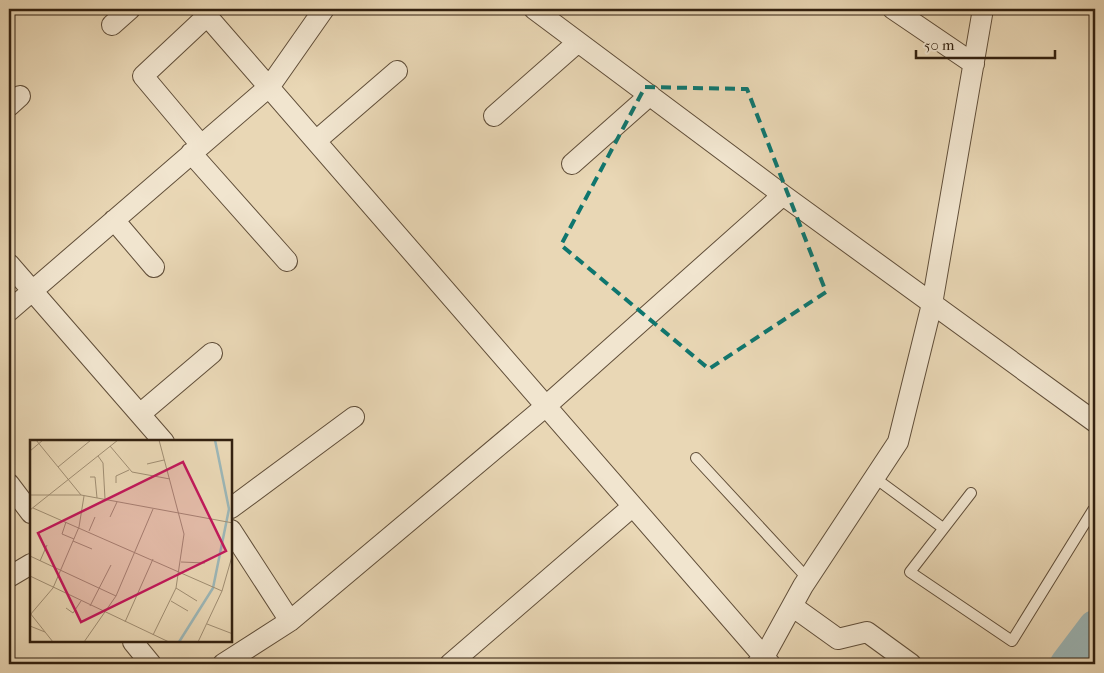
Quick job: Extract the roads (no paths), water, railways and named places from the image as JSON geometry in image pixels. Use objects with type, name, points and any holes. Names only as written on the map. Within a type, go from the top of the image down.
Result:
[{"type":"street","points":[[112,24],[130,9]]},
{"type":"street","points":[[9,311],[270,86],[324,9]]},
{"type":"street","points":[[534,9],[783,195],[1095,422]]},
{"type":"street","points":[[893,9],[974,64]]},
{"type":"street","points":[[287,262],[196,149],[143,76],[204,12],[546,406],[763,662],[808,579],[898,442],[932,304],[983,9]]},
{"type":"street","points":[[494,116],[578,42]]},
{"type":"street","points":[[317,140],[397,71]]},
{"type":"street","points":[[572,164],[650,95]]},
{"type":"street","points":[[223,664],[290,621],[546,406],[783,195]]},
{"type":"street","points":[[114,220],[154,267]]},
{"type":"street","points":[[9,264],[162,440]]},
{"type":"street","points":[[140,414],[212,353]]},
{"type":"street","points":[[232,507],[354,417]]},
{"type":"street","points":[[9,484],[30,512]]},
{"type":"street","points":[[450,664],[632,507]]},
{"type":"street","points":[[232,532],[290,621]]},
{"type":"street","points":[[9,578],[30,565]]},
{"type":"street","points":[[792,606],[838,639],[867,632],[911,664]]},
{"type":"street","points":[[134,643],[151,664]]},
{"type":"lane","points":[[696,458],[808,579]]},
{"type":"lane","points":[[875,478],[943,528]]},
{"type":"lane","points":[[971,492],[910,572],[1012,641],[1093,510]]},
{"type":"waterway","points":[[1067,664],[1095,627]]}]
